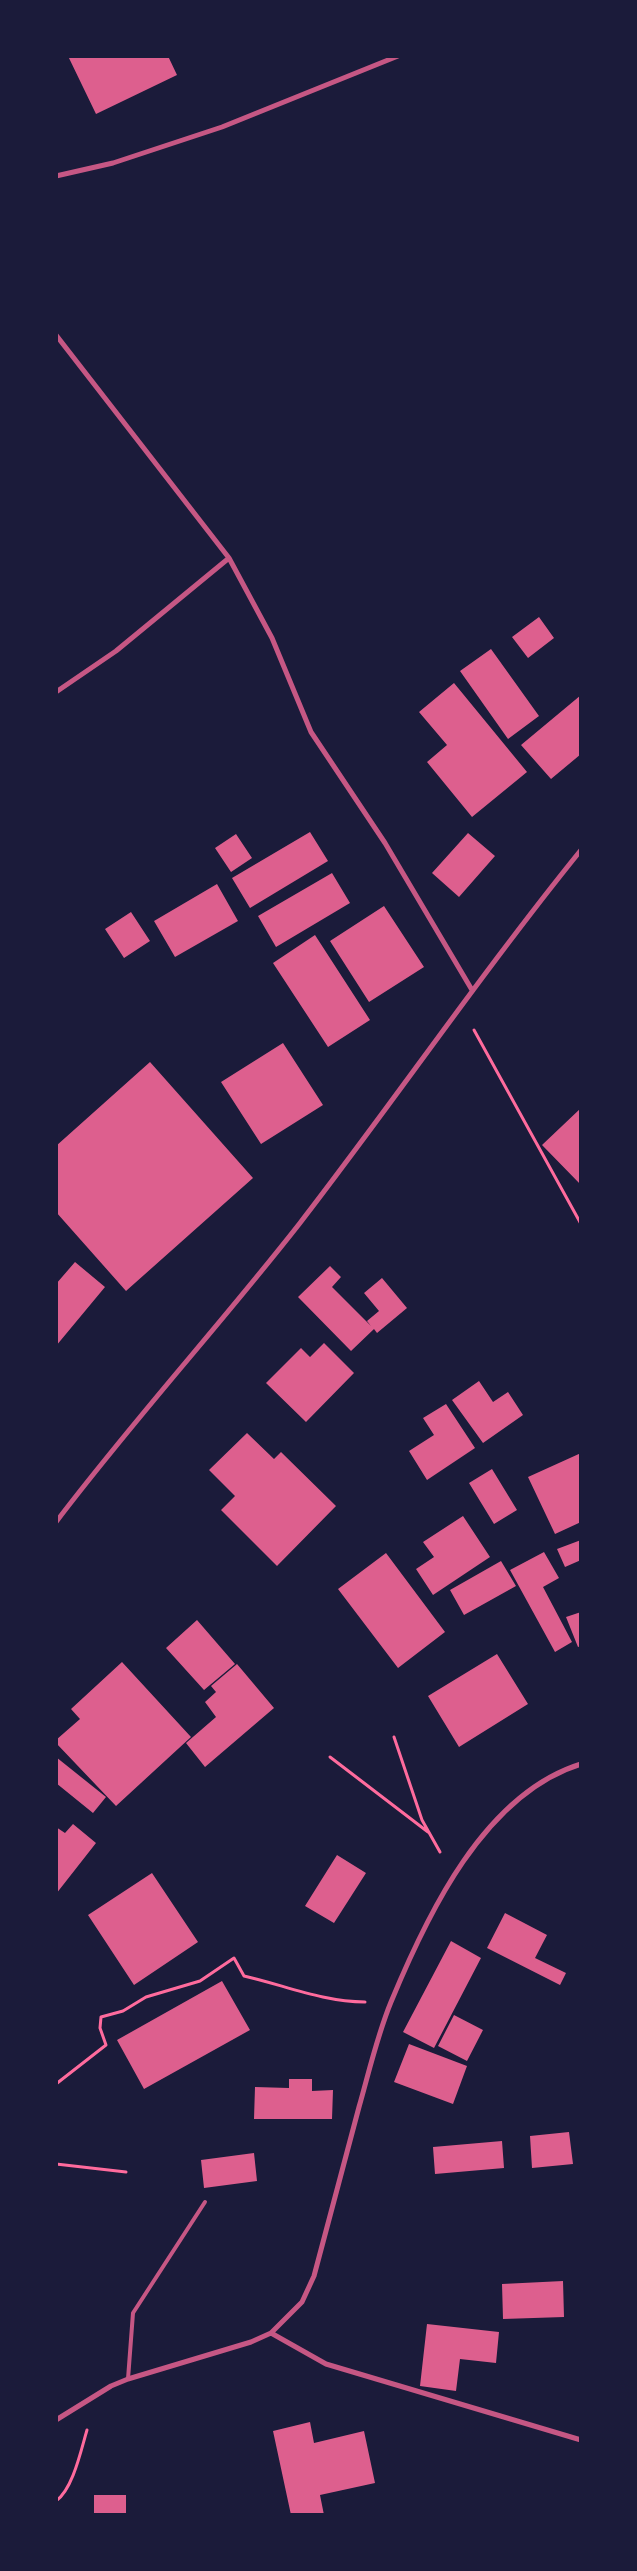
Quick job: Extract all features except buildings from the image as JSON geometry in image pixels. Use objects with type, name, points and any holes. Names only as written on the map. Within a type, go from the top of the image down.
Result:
[{"type":"street","points":[[56,176],[113,163],[222,127],[398,56]]},
{"type":"street","points":[[56,335],[230,558],[272,638],[311,732],[385,843],[472,990]]},
{"type":"street","points":[[56,692],[116,651],[230,558]]},
{"type":"street","points":[[56,1522],[101,1462],[300,1223],[472,990],[581,850]]},
{"type":"street","points":[[56,2420],[128,2379],[243,2345],[271,2332],[302,2302],[314,2276],[377,2043],[390,2003],[436,1908],[480,1836],[535,1784],[565,1769],[581,1764]]},
{"type":"street","points":[[271,2332],[326,2364],[581,2440]]},
{"type":"lane","points":[[128,2379],[133,2313],[205,2202]]},
{"type":"path","points":[[461,1005],[581,1224]]},
{"type":"path","points":[[394,1737],[422,1820],[454,1877]]},
{"type":"path","points":[[330,1757],[430,1834]]},
{"type":"path","points":[[56,2084],[106,2045],[100,2028],[100,2017],[123,2011],[146,1997],[200,1981],[234,1958],[244,1976],[295,1992],[350,2002],[390,2003]]},
{"type":"path","points":[[56,2164],[126,2172]]},
{"type":"path","points":[[56,2501],[64,2496],[76,2467],[96,2396]]}]
